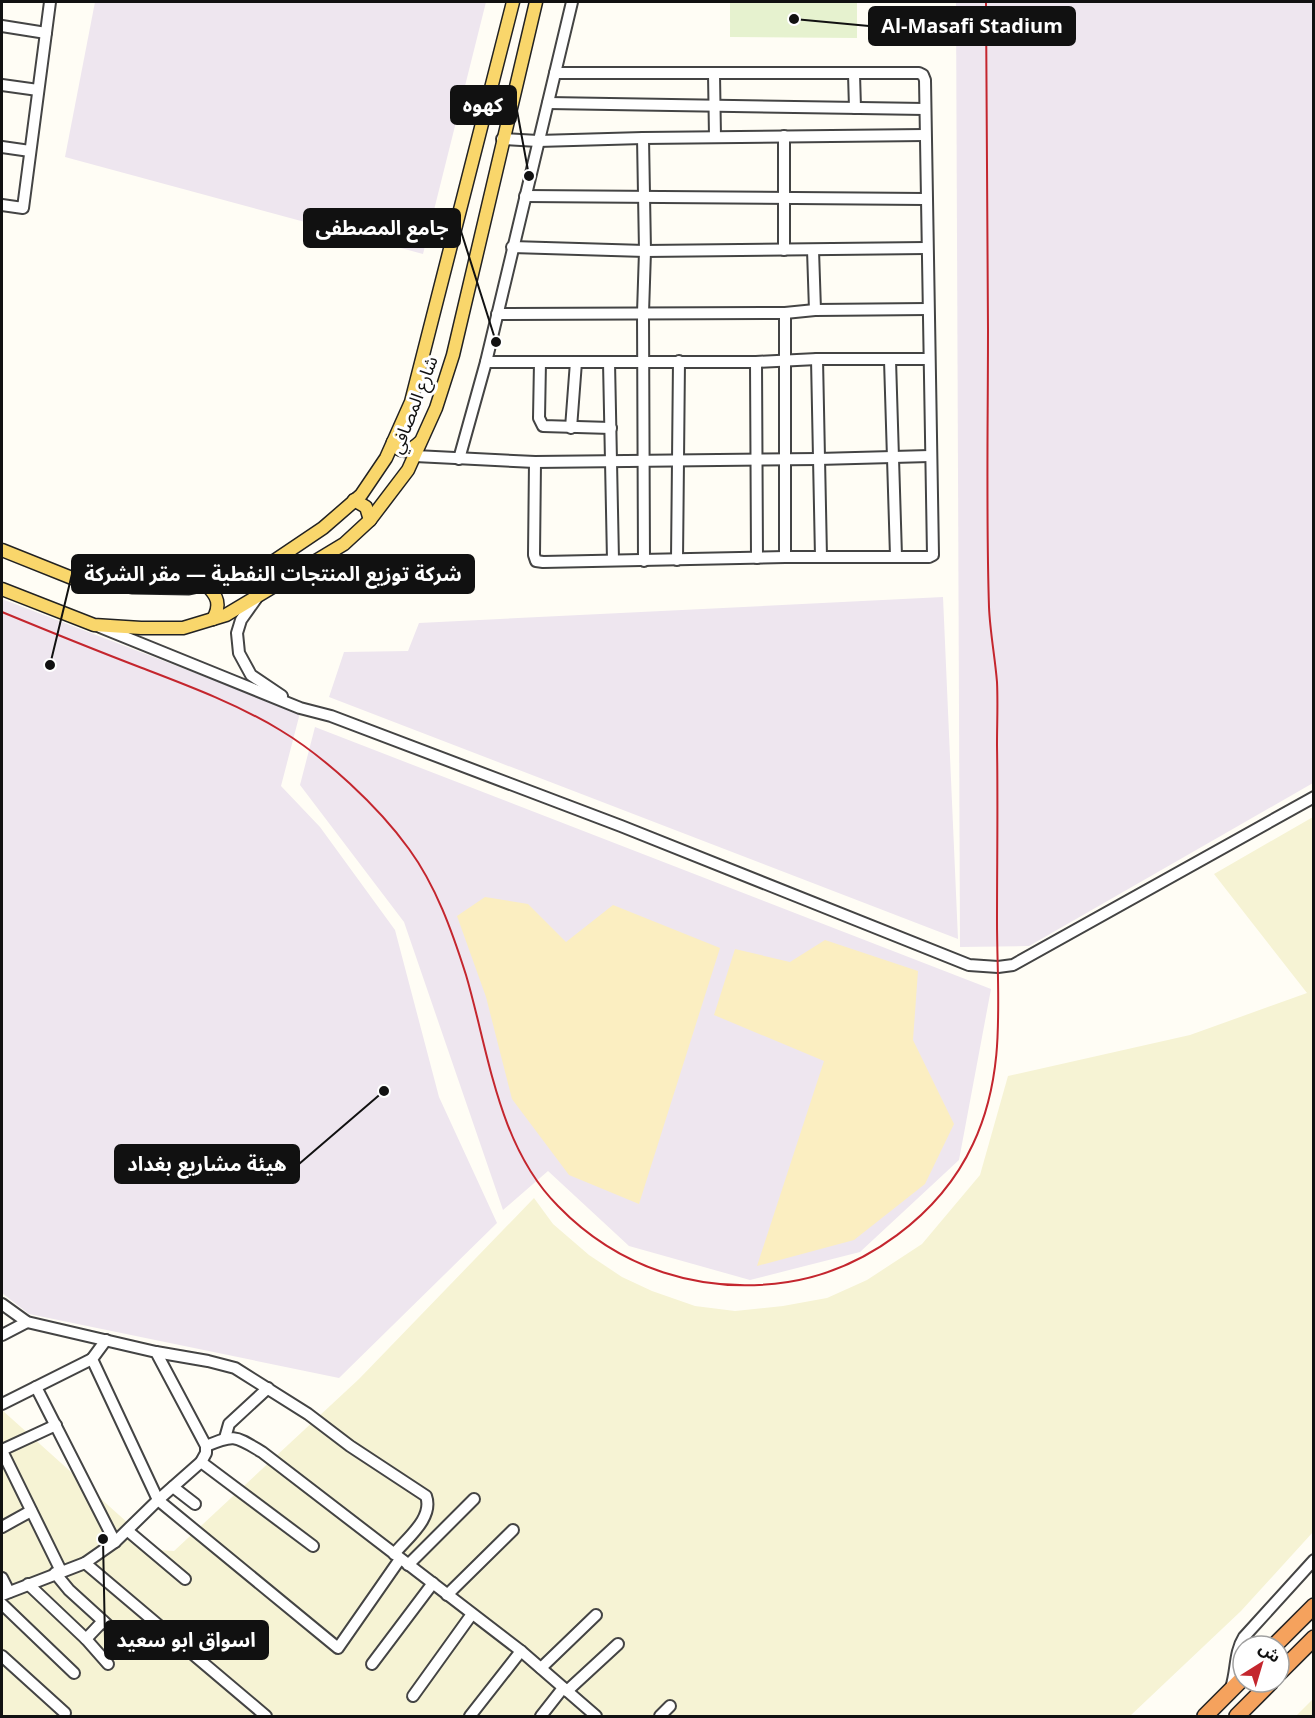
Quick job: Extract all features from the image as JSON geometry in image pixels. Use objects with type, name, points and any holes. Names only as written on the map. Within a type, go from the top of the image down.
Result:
[{"type":"highway","points":[[1286,1634],[1314,1606]]},
{"type":"highway","points":[[1291,1661],[1314,1638]]},
{"type":"highway","points":[[1205,1716],[1231,1690]]},
{"type":"highway","points":[[1237,1716],[1258,1694]]},
{"type":"main road","name":"شارع المصافي","points":[[2,549],[72,578],[134,586],[189,588],[222,581],[274,561],[323,528],[361,495],[391,447],[411,402],[513,2]]},
{"type":"main road","name":"شارع المصافي","points":[[2,589],[94,625],[183,628],[226,615],[344,544],[370,520],[408,470],[436,408],[453,355],[536,2]]},
{"type":"main road","points":[[485,116],[494,126],[506,126]]},
{"type":"main road","points":[[479,139],[492,138],[502,142]]},
{"type":"main road","points":[[391,447],[404,452],[412,449],[422,440]]},
{"type":"main road","points":[[391,447],[415,456]]},
{"type":"main road","points":[[354,500],[366,507],[370,520]]},
{"type":"main road","points":[[206,585],[214,592],[218,602],[217,612],[213,619]]},
{"type":"street","points":[[2,205],[23,208],[50,2]]},
{"type":"street","points":[[459,459],[486,362],[572,2]]},
{"type":"street","points":[[2,26],[46,33]]},
{"type":"street","points":[[535,462],[534,555],[536,561],[929,557],[933,555],[923,75],[919,73],[555,73]]},
{"type":"street","points":[[714,74],[715,137]]},
{"type":"street","points":[[854,74],[855,108]]},
{"type":"street","points":[[2,85],[38,90]]},
{"type":"street","points":[[548,103],[925,109]]},
{"type":"street","points":[[502,142],[925,135]]},
{"type":"street","points":[[784,136],[784,250]]},
{"type":"street","points":[[643,138],[644,561]]},
{"type":"street","points":[[2,147],[30,151]]},
{"type":"street","points":[[525,196],[926,199]]},
{"type":"street","points":[[512,247],[645,251],[926,248]]},
{"type":"street","points":[[813,250],[815,310]]},
{"type":"street","points":[[497,314],[785,313],[815,310],[928,309]]},
{"type":"street","points":[[785,313],[785,557]]},
{"type":"street","points":[[486,362],[756,362],[817,359],[929,359]]},
{"type":"street","points":[[817,359],[821,557]]},
{"type":"street","points":[[890,360],[896,556]]},
{"type":"street","points":[[677,560],[679,361]]},
{"type":"street","points":[[540,362],[538,418],[543,426],[611,428]]},
{"type":"street","points":[[571,428],[576,362]]},
{"type":"street","points":[[609,362],[613,561]]},
{"type":"street","points":[[756,362],[757,558]]},
{"type":"street","points":[[415,456],[535,462],[612,462],[930,456]]},
{"type":"street","points":[[259,595],[248,609],[237,633],[239,652],[251,675],[300,708]]},
{"type":"street","points":[[94,625],[300,708],[332,716],[621,826],[969,966],[998,968],[1013,965],[1314,797]]},
{"type":"street","points":[[2,1305],[27,1322],[235,1368],[308,1414],[350,1446],[426,1496],[429,1504],[425,1518],[400,1559],[338,1648],[158,1500],[92,1359]]},
{"type":"street","points":[[2,1335],[27,1322]]},
{"type":"street","points":[[2,1404],[92,1359],[106,1340]]},
{"type":"street","points":[[2,1578],[5,1593],[85,1563],[128,1531],[158,1500],[201,1462],[206,1453],[206,1446],[156,1352]]},
{"type":"street","points":[[36,1387],[115,1542]]},
{"type":"street","points":[[225,1438],[230,1424],[268,1388]]},
{"type":"street","points":[[56,1425],[2,1451],[58,1572],[69,1590],[135,1650]]},
{"type":"street","points":[[206,1446],[225,1438],[233,1438],[262,1452],[521,1651],[596,1716]]},
{"type":"street","points":[[201,1462],[313,1546]]},
{"type":"street","points":[[173,1487],[195,1504]]},
{"type":"street","points":[[400,1559],[474,1499]]},
{"type":"street","points":[[2,1527],[31,1511]]},
{"type":"street","points":[[447,1594],[513,1530]]},
{"type":"street","points":[[128,1531],[185,1579]]},
{"type":"street","points":[[1228,1693],[1235,1673],[1238,1650],[1244,1636],[1314,1560]]},
{"type":"street","points":[[85,1563],[266,1716]]},
{"type":"street","points":[[372,1664],[433,1583]]},
{"type":"street","points":[[28,1584],[108,1664]]},
{"type":"street","points":[[2,1604],[74,1673]]},
{"type":"street","points":[[413,1696],[472,1614]]},
{"type":"street","points":[[541,1668],[596,1615]]},
{"type":"street","points":[[86,1640],[103,1621]]},
{"type":"street","points":[[541,1716],[565,1689],[618,1644]]},
{"type":"street","points":[[470,1716],[521,1651]]},
{"type":"street","points":[[2,1656],[65,1713]]},
{"type":"street","points":[[660,1716],[670,1706]]},
{"type":"shaded area","points":[[95,2],[486,2],[423,254],[65,157]]},
{"type":"shaded area","points":[[956,2],[1313,2],[1313,783],[1029,946],[960,947]]},
{"type":"shaded area","points":[[943,597],[958,939],[329,697],[344,652],[408,651],[419,623]]},
{"type":"shaded area","points":[[2,599],[300,713],[281,786],[320,827],[395,930],[439,1097],[497,1223],[339,1378],[29,1314],[2,1293]]},
{"type":"shaded area","points":[[315,727],[991,989],[959,1160],[860,1252],[750,1280],[629,1246],[548,1171],[503,1210],[404,922],[300,785]]},
{"type":"shaded area","points":[[1313,817],[1313,1532],[1241,1611],[1130,1716],[2,1716],[2,1410],[158,1550],[174,1551],[359,1379],[534,1198],[553,1224],[589,1255],[622,1277],[652,1291],[695,1306],[735,1311],[783,1306],[827,1298],[867,1280],[922,1244],[980,1175],[1008,1076],[1190,1035],[1307,993],[1214,874]]},
{"type":"shaded area","points":[[1313,1699],[1313,1716],[1296,1716]]},
{"type":"sand","points":[[485,897],[528,904],[566,942],[613,905],[720,948],[639,1204],[569,1175],[512,1099],[486,997],[457,916]]},
{"type":"sand","points":[[825,940],[918,971],[913,1040],[954,1124],[925,1184],[854,1240],[757,1266],[824,1061],[714,1015],[735,949],[790,962]]},
{"type":"green space","points":[[730,2],[857,2],[857,38],[730,37]]},
{"type":"railway","points":[[2,612],[195,689],[264,721],[315,754],[382,816],[419,863],[442,909],[466,975],[498,1097],[522,1156],[538,1182],[558,1206],[582,1228],[635,1261],[694,1280],[724,1284],[756,1285],[817,1276],[872,1252],[920,1216],[959,1170],[984,1117],[996,1062],[998,1034],[997,698],[988,572],[986,2]]},
{"type":"place","name":"Al-Masafi Stadium","points":[[794,19]]},
{"type":"place","name":"كهوه","points":[[529,176]]},
{"type":"place","name":"جامع المصطفى","points":[[496,342]]},
{"type":"place","name":"شركة توزيع المنتجات النفطية — مقر الشركة","points":[[50,665]]},
{"type":"place","name":"هيئة مشاريع بغداد","points":[[384,1091]]},
{"type":"place","name":"اسواق ابو سعيد","points":[[103,1539]]}]
